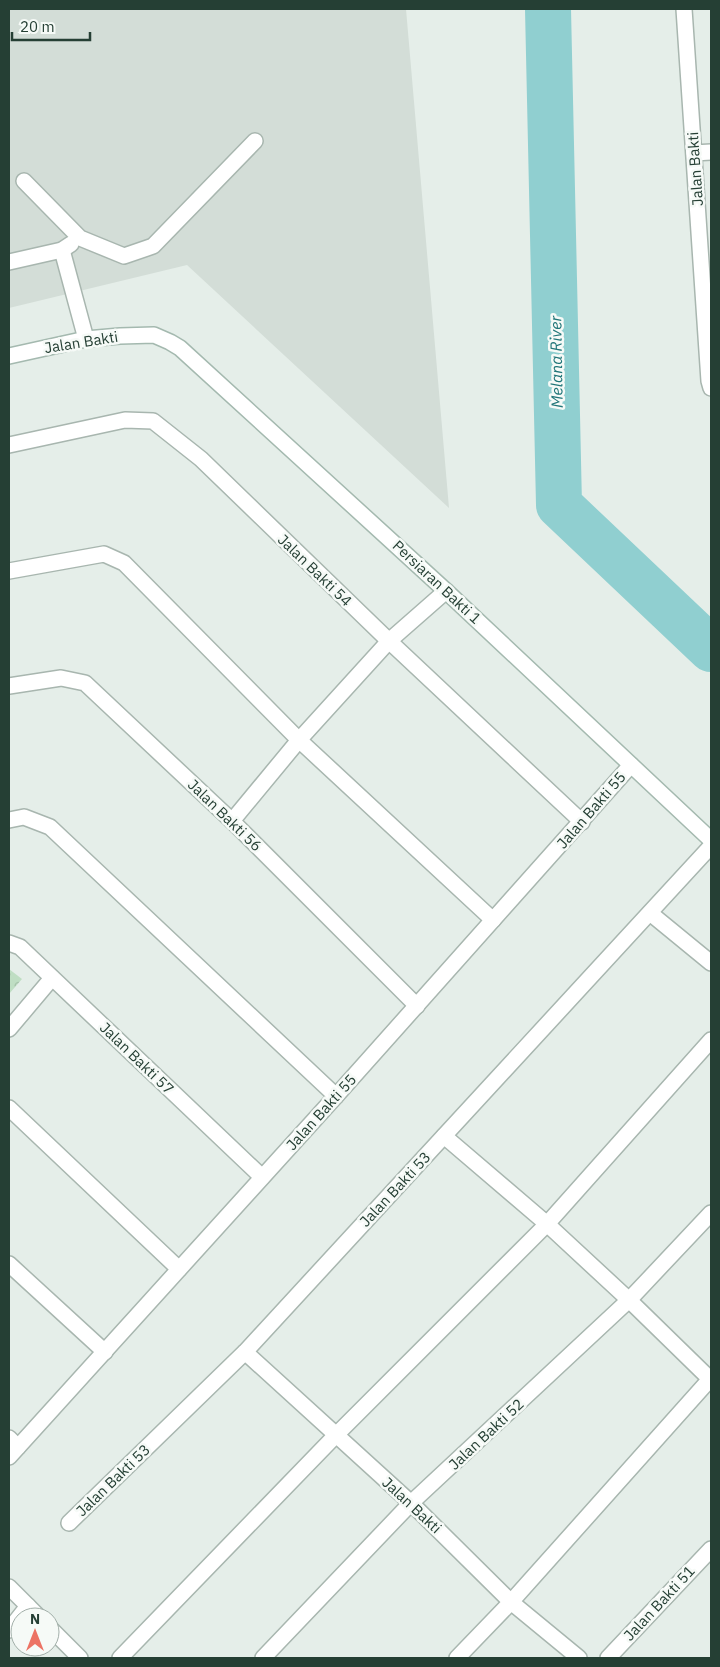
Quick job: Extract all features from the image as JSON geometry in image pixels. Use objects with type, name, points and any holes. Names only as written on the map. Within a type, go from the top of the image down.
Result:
[{"type":"street","name":"Jalan Bakti","points":[[684,9],[708,371],[711,388]]},
{"type":"street","points":[[24,180],[80,238],[124,256],[153,246],[255,142]]},
{"type":"street","points":[[694,153],[711,152]]},
{"type":"street","points":[[9,262],[62,250],[80,238]]},
{"type":"street","points":[[62,250],[86,338]]},
{"type":"street","name":"Jalan Bakti","points":[[9,356],[86,338],[154,335]]},
{"type":"street","name":"Persiaran Bakti 1","points":[[154,335],[180,348],[446,590],[711,840]]},
{"type":"street","name":"Jalan Bakti 54","points":[[9,445],[125,420],[153,421],[201,459],[389,641],[582,822]]},
{"type":"street","points":[[9,571],[104,554],[124,563],[300,740],[494,920]]},
{"type":"street","points":[[232,821],[300,740],[389,641],[446,590]]},
{"type":"street","name":"Jalan Bakti 56","points":[[9,686],[60,678],[85,683],[232,821],[416,1006]]},
{"type":"street","name":"Jalan Bakti 55","points":[[12,1447],[105,1352],[582,822],[631,765]]},
{"type":"street","points":[[9,820],[24,817],[50,827],[336,1096]]},
{"type":"street","name":"Jalan Bakti 53","points":[[69,1524],[245,1352],[711,846]]},
{"type":"street","points":[[650,913],[711,963]]},
{"type":"street","name":"Jalan Bakti 57","points":[[9,943],[20,947],[262,1177]]},
{"type":"street","points":[[9,1029],[52,978]]},
{"type":"street","points":[[120,1658],[336,1436],[547,1224],[711,1040]]},
{"type":"street","points":[[9,1108],[179,1269]]},
{"type":"street","points":[[444,1136],[547,1224],[711,1379],[511,1602],[457,1658]]},
{"type":"street","name":"Jalan Bakti 52","points":[[263,1658],[411,1503],[629,1300],[711,1213]]},
{"type":"street","points":[[9,1264],[105,1352]]},
{"type":"street","name":"Jalan Bakti","points":[[245,1352],[411,1503],[511,1602],[579,1658]]},
{"type":"street","name":"Jalan Bakti 51","points":[[608,1658],[711,1549]]},
{"type":"street","points":[[9,1587],[28,1606],[9,1630]]},
{"type":"street","points":[[60,1638],[80,1658]]},
{"type":"shaded area","points":[[9,9],[406,9],[449,508],[187,265],[9,308]]},
{"type":"green space","points":[[9,969],[22,979],[9,994]]},
{"type":"waterway","name":"Melana River","points":[[548,9],[559,505],[711,649]]}]
